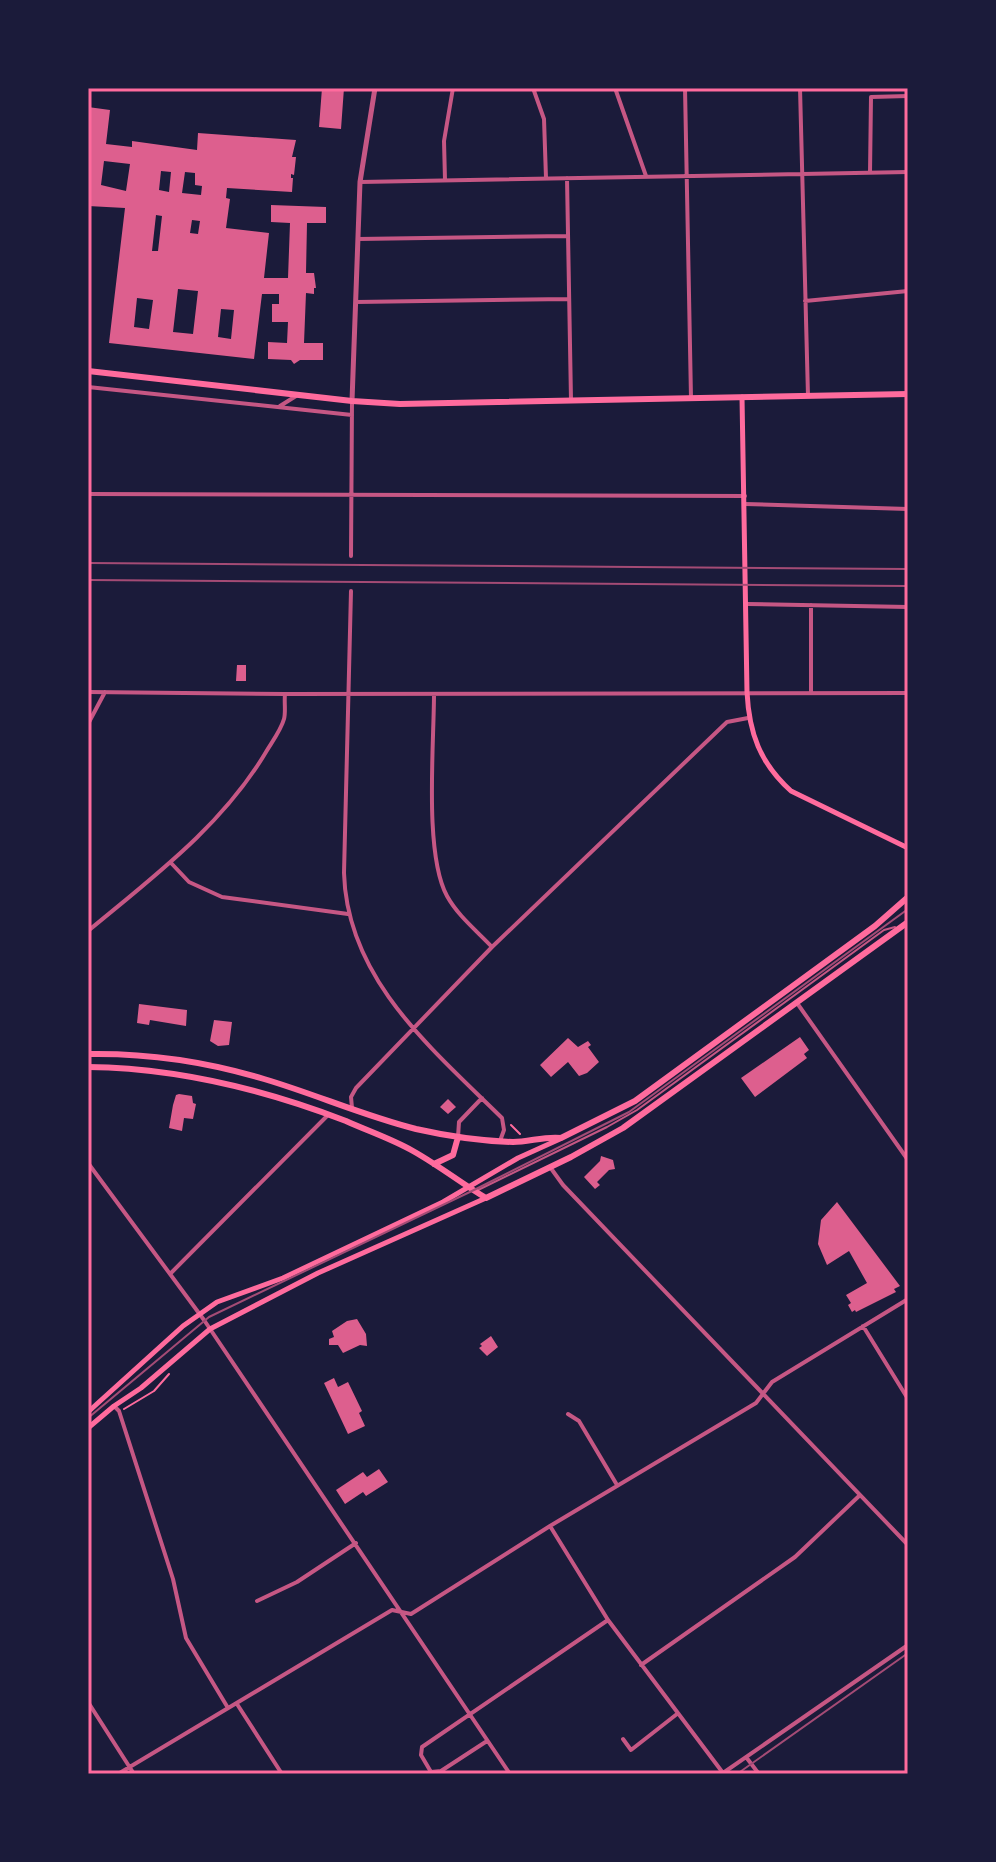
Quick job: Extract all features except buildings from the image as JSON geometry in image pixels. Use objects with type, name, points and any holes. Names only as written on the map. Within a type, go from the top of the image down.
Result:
[{"type":"main road","points":[[88,371],[402,404],[908,394]]},
{"type":"main road","points":[[742,397],[748,718],[762,758],[775,777],[791,791],[908,848]]},
{"type":"main road","points":[[88,1412],[199,1313],[220,1301],[298,1271],[443,1202],[518,1158],[635,1101],[864,934],[908,897]]},
{"type":"main road","points":[[88,1428],[210,1329],[318,1273],[550,1167],[623,1128],[905,924]]},
{"type":"main road","points":[[88,1054],[135,1055],[192,1062],[262,1078],[415,1129],[458,1137],[500,1141],[561,1138]]},
{"type":"main road","points":[[88,1067],[178,1073],[251,1089],[382,1136],[434,1164],[486,1198]]},
{"type":"main road","points":[[434,1164],[453,1155],[458,1137]]},
{"type":"street","points":[[351,556],[356,239],[360,182],[375,88]]},
{"type":"street","points":[[445,180],[444,141],[453,88]]},
{"type":"street","points":[[533,88],[544,119],[546,178]]},
{"type":"street","points":[[615,88],[646,176]]},
{"type":"street","points":[[685,88],[691,398]]},
{"type":"street","points":[[800,88],[808,396]]},
{"type":"street","points":[[870,173],[871,97],[908,96]]},
{"type":"street","points":[[360,182],[908,172]]},
{"type":"street","points":[[567,178],[571,400]]},
{"type":"street","points":[[356,239],[568,236]]},
{"type":"street","points":[[805,301],[908,291]]},
{"type":"street","points":[[354,302],[569,299]]},
{"type":"street","points":[[88,387],[352,415]]},
{"type":"street","points":[[278,407],[297,395]]},
{"type":"street","points":[[88,494],[745,496]]},
{"type":"street","points":[[745,504],[908,509]]},
{"type":"street","points":[[351,591],[344,873],[348,914],[373,977],[412,1028],[502,1118],[504,1130],[500,1141]]},
{"type":"street","points":[[747,604],[908,607]]},
{"type":"street","points":[[811,605],[811,693]]},
{"type":"street","points":[[88,692],[908,693]]},
{"type":"street","points":[[88,724],[105,692]]},
{"type":"street","points":[[88,931],[172,864],[217,818],[259,765],[284,719],[285,694]]},
{"type":"street","points":[[434,694],[433,846],[438,873],[447,896],[492,947]]},
{"type":"street","points":[[352,1108],[351,1097],[356,1088],[492,947],[727,722],[748,718]]},
{"type":"street","points":[[172,864],[189,882],[222,897],[348,914]]},
{"type":"street","points":[[797,1003],[908,1160]]},
{"type":"street","points":[[458,1137],[459,1122],[482,1098]]},
{"type":"street","points":[[170,1274],[328,1115]]},
{"type":"street","points":[[88,1163],[205,1321],[510,1774]]},
{"type":"street","points":[[550,1167],[563,1185],[859,1496],[907,1542]]},
{"type":"street","points":[[118,1774],[392,1610],[411,1614],[617,1485],[756,1403],[772,1382],[908,1299]]},
{"type":"street","points":[[863,1326],[908,1399]]},
{"type":"street","points":[[114,1406],[119,1411],[173,1579],[186,1638],[229,1709]]},
{"type":"street","points":[[568,1414],[579,1421],[617,1485]]},
{"type":"street","points":[[641,1665],[795,1557],[859,1496]]},
{"type":"street","points":[[550,1526],[608,1620],[722,1774],[908,1645]]},
{"type":"street","points":[[257,1601],[297,1582],[356,1543]]},
{"type":"street","points":[[487,1741],[441,1771],[431,1772],[421,1755],[422,1747],[608,1620]]},
{"type":"street","points":[[88,1702],[134,1774]]},
{"type":"street","points":[[237,1704],[282,1774]]},
{"type":"street","points":[[623,1739],[631,1750],[677,1714]]},
{"type":"street","points":[[746,1757],[759,1774]]},
{"type":"lane","points":[[475,1192],[637,1110],[884,930],[905,924]]},
{"type":"path","points":[[502,1118],[527,1141]]},
{"type":"tram line","points":[[88,1418],[209,1317],[629,1112],[908,909]]},
{"type":"tram line","points":[[737,1774],[908,1653]]},
{"type":"railway","points":[[88,563],[908,569]]},
{"type":"railway","points":[[88,580],[908,586]]}]
